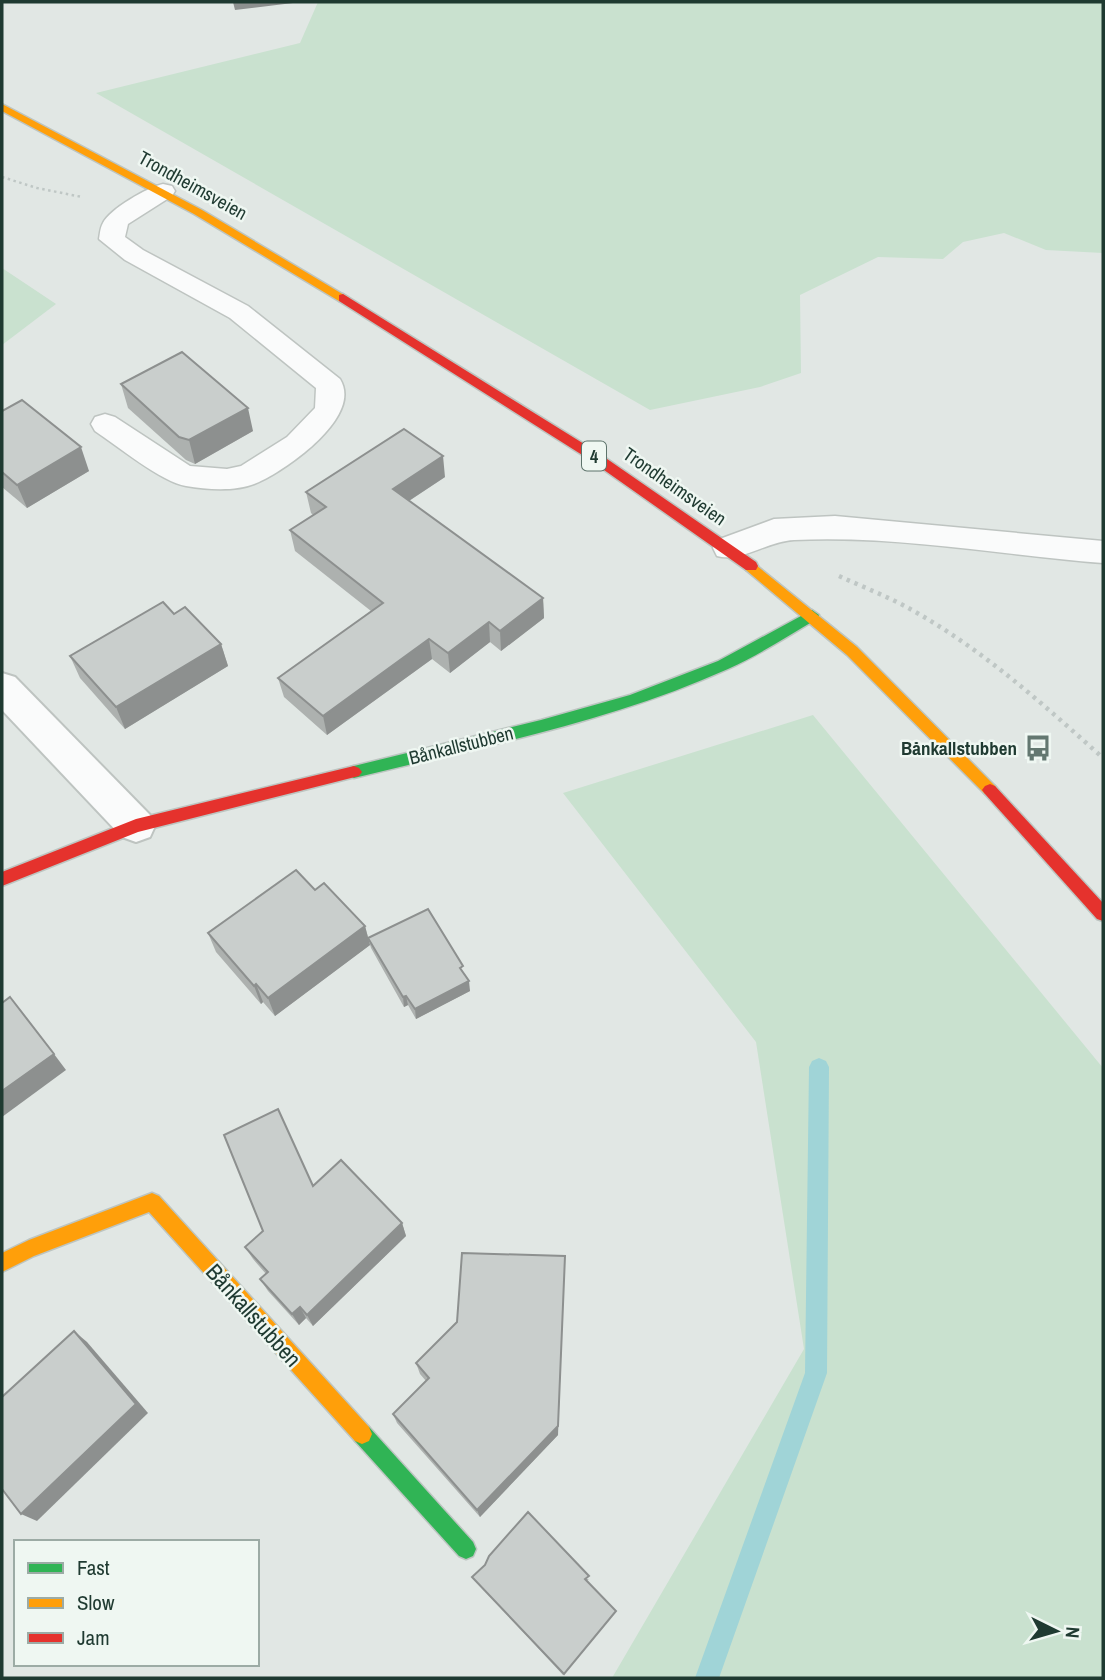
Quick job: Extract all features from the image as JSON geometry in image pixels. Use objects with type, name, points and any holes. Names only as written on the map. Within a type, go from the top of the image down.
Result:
[{"type":"main road","name":"Trondheimsveien","points":[[2,107],[163,191],[413,339],[610,466],[727,548],[860,657],[942,740],[1103,914]]},
{"type":"main road","name":"Bånkallstubben","points":[[2,879],[136,826],[553,722],[687,681],[755,649],[812,615]]},
{"type":"main road","name":"Bånkallstubben","points":[[2,1263],[29,1249],[152,1202],[466,1549]]},
{"type":"street","points":[[2,687],[136,826]]},
{"type":"lane","points":[[105,424],[184,476],[228,479],[249,475],[297,444],[329,411],[330,385],[303,362],[239,312],[134,255],[112,239],[114,225],[119,219],[163,191]]},
{"type":"lane","points":[[727,548],[774,530],[835,527],[1103,552]]},
{"type":"path","points":[[2,177],[37,188],[84,197]]},
{"type":"green space","points":[[318,2],[1103,2],[1103,253],[1046,250],[1004,233],[963,242],[943,259],[878,257],[800,295],[801,373],[760,387],[650,410],[96,93],[300,43]]},
{"type":"green space","points":[[2,268],[56,304],[2,345]]},
{"type":"green space","points":[[813,715],[1103,1068],[1103,1678],[612,1678],[804,1349],[756,1042],[563,793]]},
{"type":"building","points":[[182,352],[248,408],[189,440],[179,437],[121,384]]},
{"type":"building","points":[[22,400],[81,447],[17,485],[2,472],[2,411]]},
{"type":"building","points":[[404,429],[443,456],[393,489],[543,598],[500,631],[489,622],[448,653],[429,639],[323,716],[278,678],[383,603],[290,530],[326,507],[306,492]]},
{"type":"building","points":[[163,602],[174,614],[185,607],[221,644],[116,707],[70,656]]},
{"type":"building","points":[[296,870],[315,890],[324,883],[365,926],[268,998],[256,984],[254,986],[208,933]]},
{"type":"building","points":[[428,909],[463,966],[460,968],[469,981],[415,1009],[406,996],[403,997],[368,938]]},
{"type":"building","points":[[10,997],[54,1054],[2,1091],[2,1003]]},
{"type":"building","points":[[278,1109],[313,1186],[341,1160],[402,1223],[307,1315],[300,1307],[292,1314],[260,1279],[268,1272],[245,1247],[263,1231],[224,1135]]},
{"type":"building","points":[[462,1253],[565,1256],[558,1426],[477,1510],[393,1414],[429,1378],[416,1363],[457,1322]]},
{"type":"building","points":[[74,1331],[136,1404],[21,1514],[2,1489],[2,1397]]},
{"type":"building","points":[[528,1512],[589,1576],[585,1579],[616,1611],[564,1674],[472,1577]]},
{"type":"waterway","points":[[707,1678],[816,1373],[819,1067]]},
{"type":"traffic: fast","points":[[354,772],[588,714],[634,699],[723,665],[812,615]]},
{"type":"traffic: fast","points":[[362,1434],[466,1549]]},
{"type":"traffic: slow","points":[[2,107],[198,212],[343,298]]},
{"type":"traffic: slow","points":[[751,566],[852,651],[990,790]]},
{"type":"traffic: slow","points":[[2,1263],[29,1249],[152,1202],[362,1434]]},
{"type":"traffic: jam","points":[[343,298],[592,455],[751,566]]},
{"type":"traffic: jam","points":[[2,879],[136,826],[354,772]]},
{"type":"traffic: jam","points":[[990,790],[1103,914]]},
{"type":"place","name":"Bånkallstubben","points":[[1038,748]]}]
